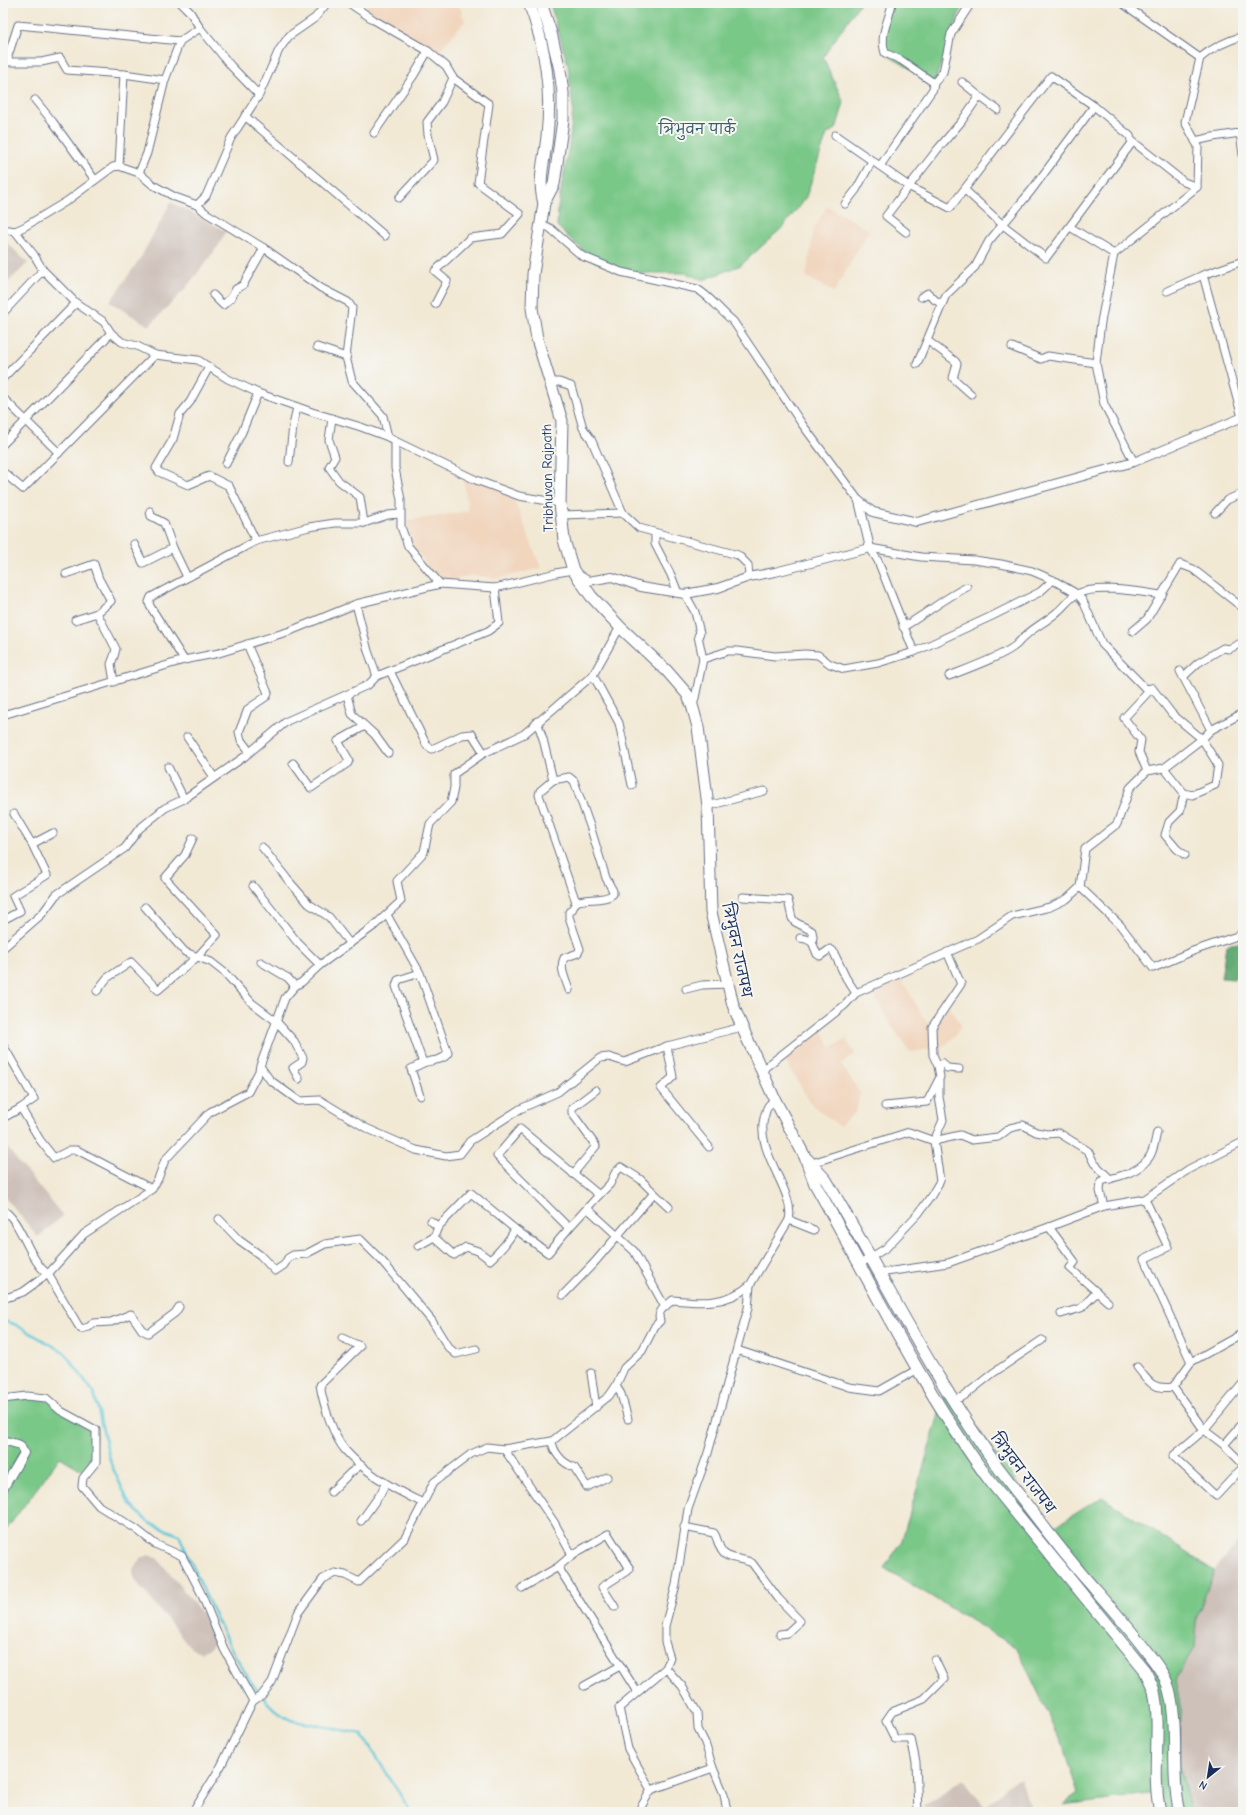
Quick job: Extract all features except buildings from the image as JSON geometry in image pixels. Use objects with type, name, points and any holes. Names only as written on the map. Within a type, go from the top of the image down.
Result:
[{"type":"highway","name":"Tribhuvan Rajpath","points":[[529,3],[543,53],[550,101],[541,177],[541,192],[544,203]]},
{"type":"highway","name":"Tribhuvan Rajpath","points":[[541,3],[556,51],[563,92],[563,120],[554,184],[544,203],[533,274],[532,308],[537,339],[562,421],[560,503],[564,540],[573,570],[591,596],[620,628],[667,671]]},
{"type":"highway","points":[[543,53],[556,51]]},
{"type":"highway","name":"त्रिभुवन राजपथ","points":[[667,671],[687,694],[692,705],[698,727],[708,806],[711,912],[733,1005],[742,1027],[775,1100],[808,1160],[815,1184],[946,1419],[990,1481],[1145,1671],[1153,1690],[1156,1708],[1157,1732],[1155,1781],[1160,1812]]},
{"type":"highway","name":"त्रिभुवन राजपथ","points":[[808,1160],[826,1180],[929,1363],[953,1401],[1008,1480],[1081,1573],[1139,1641],[1167,1682],[1172,1704],[1176,1796],[1180,1812]]},
{"type":"street","points":[[182,3],[231,66],[259,95]]},
{"type":"street","points":[[196,205],[206,196],[231,138],[259,95],[279,50],[289,36],[315,18],[328,3]]},
{"type":"street","points":[[349,3],[428,51],[446,66],[453,78],[489,104],[478,183],[520,214],[502,234],[470,238],[435,271],[447,281],[435,304]]},
{"type":"street","points":[[892,3],[882,42],[885,53],[901,60],[934,83]]},
{"type":"street","points":[[880,166],[933,89],[934,83],[943,72],[950,34],[971,3]]},
{"type":"street","points":[[1122,3],[1200,58]]},
{"type":"street","points":[[164,80],[124,74],[67,70],[60,58],[41,62],[9,62],[8,56],[18,24],[180,41]]},
{"type":"street","points":[[139,173],[147,153],[164,80],[180,41],[200,28]]},
{"type":"street","points":[[1134,462],[1104,404],[1096,363],[1101,322],[1114,254],[1197,187],[1198,146],[1185,122],[1200,58],[1213,47],[1228,40],[1243,36]]},
{"type":"street","points":[[374,133],[414,75],[428,51]]},
{"type":"street","points":[[118,166],[124,74]]},
{"type":"street","points":[[834,135],[910,187],[950,208],[1050,76],[1094,106],[1130,136],[1131,140],[1184,182],[1197,187]]},
{"type":"street","points":[[398,198],[434,160],[428,135],[427,122],[442,102],[453,78]]},
{"type":"street","points":[[962,82],[998,110]]},
{"type":"street","points":[[906,232],[886,216],[980,96]]},
{"type":"street","points":[[35,100],[54,122],[95,180]]},
{"type":"street","points":[[917,364],[946,296],[974,267],[989,241],[1003,225],[1094,106]]},
{"type":"street","points":[[245,116],[385,236]]},
{"type":"street","points":[[1195,141],[1213,136],[1240,134],[1243,154]]},
{"type":"street","points":[[965,190],[1003,225],[1046,258],[1132,143],[1131,140]]},
{"type":"street","points":[[845,204],[856,190],[872,161]]},
{"type":"street","points":[[3,229],[15,231],[67,201],[113,167],[118,166],[139,173],[153,185],[175,197],[196,205],[206,213],[264,248],[307,279],[348,302],[352,308],[346,358],[352,381],[384,416],[392,439],[395,468],[401,500],[401,527],[408,546],[440,584]]},
{"type":"street","points":[[541,224],[550,228],[582,256],[621,272],[697,289],[707,294],[725,315],[733,321],[802,424],[859,501],[873,512],[917,522],[1134,462],[1242,417],[1203,275]]},
{"type":"street","points":[[1070,227],[1114,254]]},
{"type":"street","points":[[15,231],[34,255],[43,270],[76,303],[104,322],[111,333],[122,342],[137,346],[155,355],[169,358],[190,358],[198,360],[228,379],[258,393],[392,439],[476,480],[520,496],[560,503]]},
{"type":"street","points":[[213,295],[223,305],[231,298],[236,289],[243,286],[264,248]]},
{"type":"street","points":[[1167,291],[1203,275],[1243,261]]},
{"type":"street","points":[[3,313],[43,270]]},
{"type":"street","points":[[921,297],[928,293],[942,304]]},
{"type":"street","points":[[3,378],[76,303]]},
{"type":"street","points":[[3,444],[111,333]]},
{"type":"street","points":[[928,340],[955,361],[957,364],[953,378],[971,394]]},
{"type":"street","points":[[317,347],[346,358]]},
{"type":"street","points":[[1012,347],[1041,359],[1048,356],[1096,363]]},
{"type":"street","points":[[3,472],[23,489],[155,355]]},
{"type":"street","points":[[209,367],[190,402],[180,414],[173,440],[156,468],[159,472],[188,485],[201,478],[210,476],[229,486],[256,541]]},
{"type":"street","points":[[550,382],[559,382],[571,386],[583,428],[591,440],[623,513],[639,528],[738,555],[748,565],[749,577]]},
{"type":"street","points":[[226,464],[242,432],[258,393]]},
{"type":"street","points":[[3,398],[59,453]]},
{"type":"street","points":[[289,462],[293,426],[297,407]]},
{"type":"street","points":[[332,418],[329,440],[335,457],[329,467],[340,481],[360,497],[364,523]]},
{"type":"street","points":[[1215,513],[1227,500],[1243,493]]},
{"type":"street","points":[[859,501],[870,548],[878,561],[914,652]]},
{"type":"street","points":[[150,511],[151,516],[164,523],[173,548],[187,577]]},
{"type":"street","points":[[561,515],[623,513]]},
{"type":"street","points":[[184,660],[149,602],[151,597],[256,541],[309,527],[335,523],[364,523],[400,514]]},
{"type":"street","points":[[655,533],[655,544],[681,593],[695,612],[700,633],[698,636],[703,659],[695,698],[692,705]]},
{"type":"street","points":[[134,544],[143,563],[173,548]]},
{"type":"street","points":[[3,715],[184,660],[290,631],[356,604],[440,584],[495,588],[573,570],[588,581],[612,577],[641,587],[681,593],[718,588],[749,577],[870,548],[921,557],[974,560],[1001,564],[1032,571],[1053,580],[1077,594],[1083,602],[1102,644],[1146,689],[1152,688]]},
{"type":"street","points":[[66,574],[94,564],[99,579],[111,601],[97,613],[75,620]]},
{"type":"street","points":[[1134,631],[1147,619],[1180,564],[1193,569],[1243,608]]},
{"type":"street","points":[[703,659],[728,651],[775,656],[805,654],[818,655],[830,664],[844,669],[878,663],[914,652],[1040,592],[1053,580]]},
{"type":"street","points":[[903,627],[916,620],[956,592],[968,587]]},
{"type":"street","points":[[3,948],[42,914],[56,895],[125,848],[139,829],[164,808],[184,799],[250,752],[287,721],[304,712],[368,685],[377,676],[488,631],[499,623],[495,588]]},
{"type":"street","points":[[949,676],[971,668],[1010,650],[1036,625],[1055,614],[1077,594],[1094,590],[1124,590],[1162,595]]},
{"type":"street","points":[[356,604],[368,651],[377,676]]},
{"type":"street","points":[[97,613],[116,649],[110,664],[114,682]]},
{"type":"street","points":[[3,1299],[23,1292],[48,1274],[84,1234],[152,1189],[158,1179],[165,1160],[210,1112],[248,1092],[259,1071],[285,998],[295,986],[302,982],[320,965],[387,915],[401,901],[397,881],[424,852],[430,824],[451,802],[454,788],[454,774],[484,753],[524,734],[593,675],[620,628]]},
{"type":"street","points":[[1211,730],[1181,674],[1223,648],[1228,649],[1243,642]]},
{"type":"street","points":[[247,644],[268,694],[248,709],[239,732],[241,740],[250,752]]},
{"type":"street","points":[[390,671],[427,746],[432,749],[462,735],[472,734],[484,753]]},
{"type":"street","points":[[593,675],[619,723],[632,785]]},
{"type":"street","points":[[1152,688],[1172,714],[1202,739],[1218,765],[1215,785],[1192,795],[1184,793],[1164,768]]},
{"type":"street","points":[[1147,771],[1139,752],[1141,740],[1124,718],[1152,688]]},
{"type":"street","points":[[347,695],[352,714],[375,735],[388,753]]},
{"type":"street","points":[[762,1070],[845,1005],[856,993],[978,939],[1012,916],[1050,907],[1067,899],[1080,887],[1085,849],[1117,824],[1130,788],[1147,771],[1164,768],[1202,739],[1211,730],[1243,713]]},
{"type":"street","points":[[537,722],[543,739],[553,780]]},
{"type":"street","points":[[293,763],[311,788],[348,763],[349,760],[338,741],[365,726]]},
{"type":"street","points":[[186,737],[214,777]]},
{"type":"street","points":[[168,767],[184,799]]},
{"type":"street","points":[[569,990],[562,968],[562,962],[564,958],[578,953],[580,949],[569,917],[569,912],[572,910],[576,902],[609,897],[614,891],[606,878],[574,781],[569,776],[553,780],[540,791],[539,795],[576,902]]},
{"type":"street","points":[[708,806],[764,791]]},
{"type":"street","points":[[1184,793],[1180,811],[1168,822],[1165,835],[1177,849],[1185,855]]},
{"type":"street","points":[[3,920],[20,911],[13,896],[47,875],[32,844],[14,814]]},
{"type":"street","points":[[32,844],[53,833]]},
{"type":"street","points":[[97,990],[107,978],[131,962],[158,990],[196,957],[217,935],[165,878],[185,855],[193,838]]},
{"type":"street","points":[[262,847],[309,904],[329,917],[350,944]]},
{"type":"street","points":[[253,886],[298,943],[320,965]]},
{"type":"street","points":[[1080,887],[1120,925],[1153,968],[1193,951],[1243,934]]},
{"type":"street","points":[[743,897],[788,900],[792,918],[795,922],[812,931],[812,942],[817,954],[820,956],[830,949],[833,951],[846,978],[856,993]]},
{"type":"street","points":[[145,907],[185,952],[211,962],[226,973],[252,1003],[276,1021],[294,1041],[303,1058],[302,1062],[293,1068],[300,1079]]},
{"type":"street","points":[[387,915],[420,973],[448,1053],[441,1059],[424,1063],[410,1069],[420,1096]]},
{"type":"street","points":[[800,938],[812,942]]},
{"type":"street","points":[[860,1264],[886,1248],[919,1213],[940,1181],[934,1141],[943,1120],[939,1097],[940,1077],[938,1066],[933,1055],[932,1027],[961,984],[948,952]]},
{"type":"street","points":[[261,962],[288,978],[295,986]]},
{"type":"street","points":[[420,973],[398,980],[396,986],[424,1063]]},
{"type":"street","points":[[686,989],[702,985],[728,984]]},
{"type":"street","points":[[260,1066],[270,1080],[299,1101],[320,1100],[373,1131],[416,1150],[446,1156],[460,1154],[470,1141],[520,1109],[558,1092],[600,1058],[610,1057],[625,1062],[667,1046],[742,1027]]},
{"type":"street","points":[[3,1045],[34,1099],[22,1108],[3,1118]]},
{"type":"street","points":[[667,1046],[673,1077],[662,1088],[709,1147]]},
{"type":"street","points":[[938,1066],[943,1064],[947,1068],[959,1069]]},
{"type":"street","points":[[885,1106],[928,1102],[940,1077]]},
{"type":"street","points":[[573,1174],[596,1146],[572,1113],[572,1108],[596,1090]]},
{"type":"street","points":[[193,1812],[221,1766],[258,1699],[272,1682],[298,1613],[323,1579],[335,1573],[345,1575],[359,1582],[405,1538],[434,1482],[471,1454],[487,1447],[504,1449],[552,1441],[596,1407],[609,1396],[616,1386],[624,1368],[642,1351],[655,1326],[660,1321],[658,1317],[660,1311],[673,1300],[698,1303],[729,1298],[740,1293],[750,1285],[789,1220],[790,1207],[765,1145],[762,1126],[767,1106],[775,1100]]},
{"type":"street","points":[[22,1108],[40,1140],[54,1158],[70,1150],[77,1150],[152,1189]]},
{"type":"street","points":[[808,1160],[909,1132],[934,1141],[960,1136],[972,1140],[998,1138],[1010,1128],[1023,1125],[1036,1132],[1047,1134],[1059,1133],[1088,1151],[1094,1163],[1110,1179]]},
{"type":"street","points":[[570,1228],[497,1156],[520,1129],[599,1195]]},
{"type":"street","points":[[1104,1206],[1100,1191],[1101,1181],[1128,1174],[1148,1158],[1154,1145],[1157,1132]]},
{"type":"street","points":[[879,1273],[948,1264],[1049,1228],[1104,1206],[1145,1199],[1189,1169],[1243,1142]]},
{"type":"street","points":[[418,1246],[434,1237],[438,1228],[471,1192],[515,1229],[548,1253],[610,1184],[615,1173],[621,1167],[640,1179],[669,1207]]},
{"type":"street","points":[[563,1295],[618,1236],[654,1193]]},
{"type":"street","points":[[1145,1199],[1168,1247],[1144,1259],[1191,1362]]},
{"type":"street","points":[[587,1208],[634,1251],[665,1307]]},
{"type":"street","points":[[3,1210],[16,1226],[41,1269],[48,1274],[81,1329],[89,1327],[93,1322],[111,1322],[131,1314],[135,1317],[142,1330],[148,1334],[175,1313],[179,1307]]},
{"type":"street","points":[[220,1219],[239,1240],[260,1256],[275,1271],[284,1265],[288,1258],[294,1255],[306,1254],[325,1244],[360,1239],[382,1261],[432,1321],[448,1347],[456,1354],[476,1349]]},
{"type":"street","points":[[431,1220],[438,1228]]},
{"type":"street","points":[[789,1220],[814,1230]]},
{"type":"street","points":[[1049,1228],[1075,1262],[1070,1268],[1108,1302]]},
{"type":"street","points":[[434,1237],[454,1255],[466,1246],[478,1251],[490,1260],[508,1241],[515,1229]]},
{"type":"street","points":[[651,1790],[628,1749],[619,1708],[666,1668],[670,1658],[665,1642],[665,1626],[676,1586],[684,1526],[688,1509],[708,1453],[737,1350],[748,1308],[750,1285]]},
{"type":"street","points":[[1061,1314],[1081,1308],[1097,1292]]},
{"type":"street","points":[[1173,1388],[1191,1362],[1243,1333]]},
{"type":"street","points":[[342,1338],[360,1346],[320,1385],[334,1431],[344,1449],[361,1465],[385,1484],[423,1503]]},
{"type":"street","points":[[953,1401],[964,1396],[993,1373],[1042,1340]]},
{"type":"street","points":[[737,1350],[850,1387],[878,1391],[918,1369]]},
{"type":"street","points":[[1137,1367],[1152,1386],[1173,1388]]},
{"type":"street","points":[[591,1373],[596,1407]]},
{"type":"street","points":[[1243,1383],[1204,1430],[1173,1456],[1216,1496],[1243,1467]]},
{"type":"street","points":[[616,1386],[621,1394],[628,1419]]},
{"type":"street","points":[[1173,1388],[1204,1430],[1224,1445],[1243,1464]]},
{"type":"street","points":[[3,1399],[27,1396],[46,1398],[61,1410],[96,1430],[96,1462],[82,1478],[82,1486],[100,1506],[155,1544],[182,1556],[201,1593],[224,1649],[258,1699]]},
{"type":"street","points":[[1224,1445],[1243,1424]]},
{"type":"street","points":[[3,1440],[20,1445],[24,1453],[3,1489]]},
{"type":"street","points":[[552,1441],[552,1446],[557,1454],[568,1466],[574,1467],[587,1487],[608,1477]]},
{"type":"street","points":[[504,1449],[554,1522],[572,1555]]},
{"type":"street","points":[[331,1492],[350,1473],[361,1465]]},
{"type":"street","points":[[361,1521],[381,1493],[385,1484]]},
{"type":"street","points":[[684,1526],[714,1533],[722,1552],[730,1557],[747,1560],[752,1563],[778,1598],[800,1621],[787,1633],[780,1634]]},
{"type":"street","points":[[522,1588],[558,1567],[572,1555],[608,1534],[630,1569],[602,1587],[615,1607]]},
{"type":"street","points":[[558,1567],[637,1692]]},
{"type":"street","points":[[918,1812],[916,1762],[911,1739],[895,1739],[886,1721],[892,1712],[924,1699],[944,1679],[935,1660]]},
{"type":"street","points":[[584,1686],[620,1666]]},
{"type":"street","points":[[666,1668],[682,1686],[697,1712],[698,1729],[705,1743],[713,1768],[724,1794],[727,1812]]},
{"type":"street","points":[[638,1812],[651,1790],[713,1768]]},
{"type":"shaded area","points":[[371,3],[458,3],[465,21],[436,54],[361,8]]},
{"type":"shaded area","points":[[171,202],[226,231],[219,245],[185,289],[149,326],[110,302],[141,257]]},
{"type":"shaded area","points":[[827,206],[869,230],[834,292],[806,277],[814,229]]},
{"type":"shaded area","points":[[3,239],[28,263],[3,287]]},
{"type":"shaded area","points":[[462,470],[509,486],[541,568],[496,579],[472,575],[445,582],[433,574],[411,544],[407,521],[468,511]]},
{"type":"shaded area","points":[[901,978],[932,1032],[949,1006],[962,1026],[947,1044],[932,1049],[910,1052],[885,1016],[871,989]]},
{"type":"shaded area","points":[[822,1030],[831,1048],[846,1039],[855,1054],[841,1064],[860,1093],[856,1112],[839,1126],[812,1105],[785,1061]]},
{"type":"shaded area","points":[[3,1143],[63,1216],[38,1237],[3,1195]]},
{"type":"shaded area","points":[[1243,1535],[1243,1812],[1191,1812],[1179,1764],[1175,1680],[1195,1646],[1198,1614],[1214,1571]]},
{"type":"shaded area","points":[[149,1555],[157,1558],[215,1629],[216,1639],[210,1648],[201,1652],[192,1649],[134,1579],[133,1569],[140,1559]]},
{"type":"shaded area","points":[[964,1779],[985,1808],[1008,1785],[1021,1779],[1031,1812],[927,1812],[923,1805]]},
{"type":"green space","name":"त्रिभुवन पार्क","points":[[550,3],[860,3],[823,57],[844,103],[836,129],[827,134],[806,197],[784,226],[741,265],[703,280],[685,273],[623,273],[594,261],[557,226],[558,207],[569,146],[573,109],[568,65]]},
{"type":"green space","points":[[887,3],[963,3],[934,83],[885,53]]},
{"type":"green space","points":[[1243,942],[1243,968],[1234,979],[1221,978],[1226,945]]},
{"type":"green space","points":[[947,1387],[1051,1529],[1102,1497],[1214,1571],[1198,1614],[1195,1646],[1175,1680],[1181,1711],[1179,1764],[1191,1812],[1162,1812],[1157,1793],[1063,1805],[1078,1794],[1062,1743],[1017,1648],[884,1568],[901,1543]]},
{"type":"green space","points":[[46,1398],[96,1433],[87,1473],[60,1457],[3,1534],[3,1399]]},
{"type":"waterway","points":[[3,1321],[14,1324],[64,1352],[94,1393],[111,1464],[129,1503],[149,1523],[179,1535],[226,1638],[257,1690],[274,1709],[291,1720],[362,1734],[411,1812]]}]
